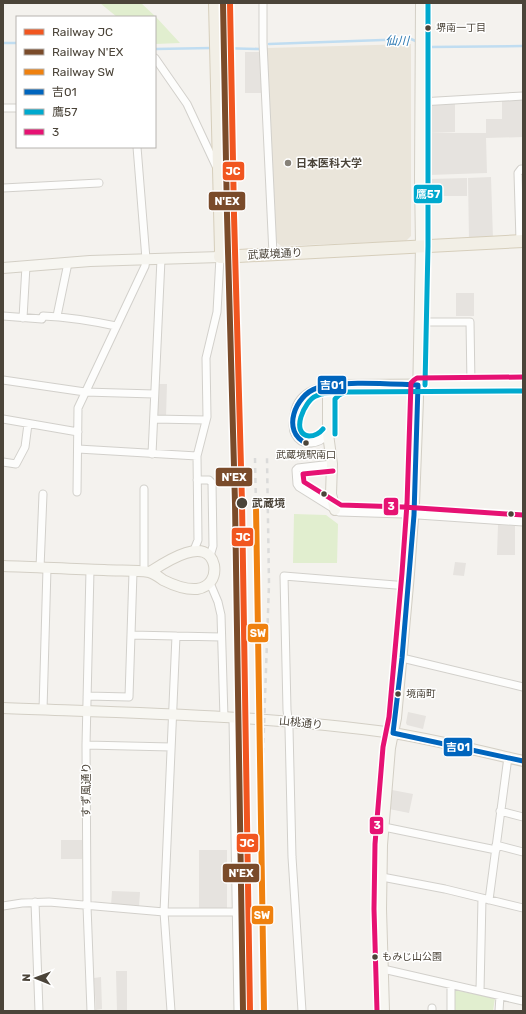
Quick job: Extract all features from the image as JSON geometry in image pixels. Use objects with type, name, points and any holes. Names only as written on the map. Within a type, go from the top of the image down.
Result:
[{"type":"main road","points":[[215,3],[220,257]]},
{"type":"main road","name":"武蔵境通り","points":[[220,257],[521,241]]},
{"type":"street","points":[[263,3],[263,43],[273,254]]},
{"type":"street","points":[[384,1011],[382,876],[384,827],[390,748],[396,718],[402,658],[414,515],[421,246],[421,3]]},
{"type":"street","points":[[156,59],[187,104],[219,174]]},
{"type":"street","points":[[420,102],[523,96]]},
{"type":"street","points":[[3,108],[16,108]]},
{"type":"street","points":[[77,492],[78,408],[145,266],[146,259],[137,148]]},
{"type":"street","points":[[521,241],[518,173],[521,169],[523,169]]},
{"type":"street","points":[[3,188],[99,183]]},
{"type":"street","points":[[194,550],[198,540],[197,456],[206,420],[206,358],[217,312],[220,257]]},
{"type":"street","name":"武蔵境通り","points":[[3,268],[90,261],[220,257]]},
{"type":"street","points":[[152,454],[161,259]]},
{"type":"street","points":[[57,316],[68,263]]},
{"type":"street","points":[[23,318],[26,266]]},
{"type":"street","points":[[3,316],[42,319],[43,316],[57,316],[116,326]]},
{"type":"street","points":[[419,322],[470,322],[471,384]]},
{"type":"street","points":[[3,380],[85,392],[154,394]]},
{"type":"street","points":[[328,434],[320,442],[306,443],[301,441],[294,432],[294,415],[299,402],[308,392],[328,385],[523,384]]},
{"type":"street","points":[[335,510],[331,494],[332,464],[328,434],[328,397],[335,388],[344,385]]},
{"type":"street","points":[[315,389],[324,393],[328,397]]},
{"type":"street","points":[[3,419],[78,432]]},
{"type":"street","points":[[154,419],[206,420]]},
{"type":"street","points":[[3,462],[16,464],[25,447],[28,424]]},
{"type":"street","points":[[78,449],[197,456]]},
{"type":"street","points":[[332,464],[298,468],[296,470],[297,484],[307,493],[339,512],[523,522]]},
{"type":"street","points":[[197,480],[209,480],[212,483],[213,546],[210,556]]},
{"type":"street","points":[[144,489],[147,572]]},
{"type":"street","points":[[43,494],[44,710]]},
{"type":"street","points":[[3,566],[147,572],[194,550],[203,551],[210,556],[215,569],[214,577],[210,583],[197,589],[183,588],[147,572]]},
{"type":"street","points":[[163,564],[161,570],[163,580]]},
{"type":"street","name":"すず風通り","points":[[90,570],[86,745],[87,906],[91,1011]]},
{"type":"street","points":[[87,696],[129,697],[133,572]]},
{"type":"street","points":[[302,1011],[292,857],[284,576],[408,586]]},
{"type":"street","points":[[210,583],[218,602],[220,615],[229,718],[237,912],[238,1011]]},
{"type":"street","points":[[131,635],[221,637]]},
{"type":"street","points":[[171,1011],[164,912],[171,747],[174,714],[176,636]]},
{"type":"street","points":[[402,658],[523,687]]},
{"type":"street","name":"山桃通り","points":[[3,708],[174,714],[288,721],[393,733],[523,761]]},
{"type":"street","points":[[86,745],[171,747]]},
{"type":"street","points":[[480,991],[485,899],[496,848],[508,758]]},
{"type":"street","points":[[500,811],[523,817]]},
{"type":"street","points":[[384,827],[523,852]]},
{"type":"street","points":[[382,876],[523,908]]},
{"type":"street","points":[[3,906],[35,902],[49,902],[164,912],[237,912]]},
{"type":"street","points":[[35,902],[39,1011]]},
{"type":"street","points":[[383,969],[523,1001]]},
{"type":"street","points":[[451,985],[451,1011]]},
{"type":"street","points":[[499,1011],[500,996]]},
{"type":"shaded area","points":[[411,44],[411,236],[406,241],[281,246],[275,241],[267,48]]},
{"type":"shaded area","points":[[245,52],[260,52],[262,93],[245,93]]},
{"type":"shaded area","points":[[502,99],[523,99],[523,137],[486,138],[487,173],[429,175],[429,133],[486,133],[486,119],[502,119]]},
{"type":"shaded area","points":[[455,102],[455,132],[429,133],[430,103]]},
{"type":"shaded area","points":[[491,177],[493,239],[469,240],[468,178]]},
{"type":"shaded area","points":[[467,178],[467,196],[431,196],[430,179]]},
{"type":"shaded area","points":[[456,293],[474,293],[474,316],[456,316]]},
{"type":"shaded area","points":[[158,384],[167,384],[166,417],[157,416]]},
{"type":"shaded area","points":[[498,525],[515,526],[515,555],[497,555]]},
{"type":"shaded area","points":[[455,562],[466,563],[464,576],[453,575]]},
{"type":"shaded area","points":[[408,712],[426,716],[423,729],[407,725]]},
{"type":"shaded area","points":[[392,790],[413,794],[409,813],[389,809]]},
{"type":"shaded area","points":[[61,840],[82,840],[82,859],[61,859]]},
{"type":"shaded area","points":[[199,850],[227,850],[227,911],[199,911]]},
{"type":"shaded area","points":[[112,891],[140,892],[139,907],[111,906]]},
{"type":"shaded area","points":[[116,971],[127,971],[127,1011],[117,1011]]},
{"type":"shaded area","points":[[101,977],[102,1009],[96,1010],[94,978]]},
{"type":"green space","points":[[100,3],[141,3],[155,16],[116,16]]},
{"type":"green space","points":[[156,17],[180,43],[156,44]]},
{"type":"green space","points":[[294,514],[326,515],[338,524],[337,563],[293,563]]},
{"type":"green space","name":"もみじ山公園","points":[[454,990],[495,998],[493,1011],[453,1011]]},
{"type":"waterway","name":"仙川","points":[[269,44],[411,39],[418,42]]},
{"type":"waterway","name":"仙川","points":[[3,43],[16,43]]},
{"type":"waterway","name":"仙川","points":[[424,45],[429,47],[523,46]]},
{"type":"waterway","name":"仙川","points":[[156,49],[212,48]]},
{"type":"waterway","name":"仙川","points":[[219,48],[259,49]]},
{"type":"railway","points":[[255,458],[256,507]]},
{"type":"railway","points":[[261,813],[269,584],[267,458]]},
{"type":"rail line","name":"N'EX","points":[[223,3],[235,503],[243,1011]]},
{"type":"rail line","name":"JC","points":[[230,3],[242,503],[250,1011]]},
{"type":"rail line","name":"SW","points":[[256,507],[264,1011]]},
{"type":"transit line","name":"鷹57","points":[[425,385],[428,246],[428,3]]},
{"type":"transit line","name":"3","points":[[377,1011],[374,909],[375,844],[383,747],[389,717],[402,573],[407,504],[411,383],[417,378],[523,377]]},
{"type":"transit line","name":"吉01","points":[[306,443],[298,438],[294,431],[293,423],[297,406],[302,398],[309,392],[317,388],[353,383],[418,385]]},
{"type":"transit line","name":"吉01","points":[[393,733],[402,658],[414,515],[418,385]]},
{"type":"transit line","name":"鷹57","points":[[335,434],[335,399],[345,392],[523,391]]},
{"type":"transit line","name":"鷹57","points":[[323,429],[313,436],[303,434],[300,430],[301,417],[307,404],[311,399],[319,395],[333,392],[344,392]]},
{"type":"transit line","name":"3","points":[[333,471],[303,474],[304,482],[341,505],[403,507],[523,515]]},
{"type":"transit line","name":"吉01","points":[[393,733],[523,761]]},
{"type":"place","name":"堺南一丁目","points":[[428,28]]},
{"type":"place","name":"日本医科大学","points":[[288,163]]},
{"type":"place","name":"武蔵境駅南口","points":[[306,443]]},
{"type":"place","name":"武蔵境","points":[[242,503]]},
{"type":"place","name":"境南町","points":[[398,694]]},
{"type":"place","name":"もみじ山公園","points":[[375,957]]}]
